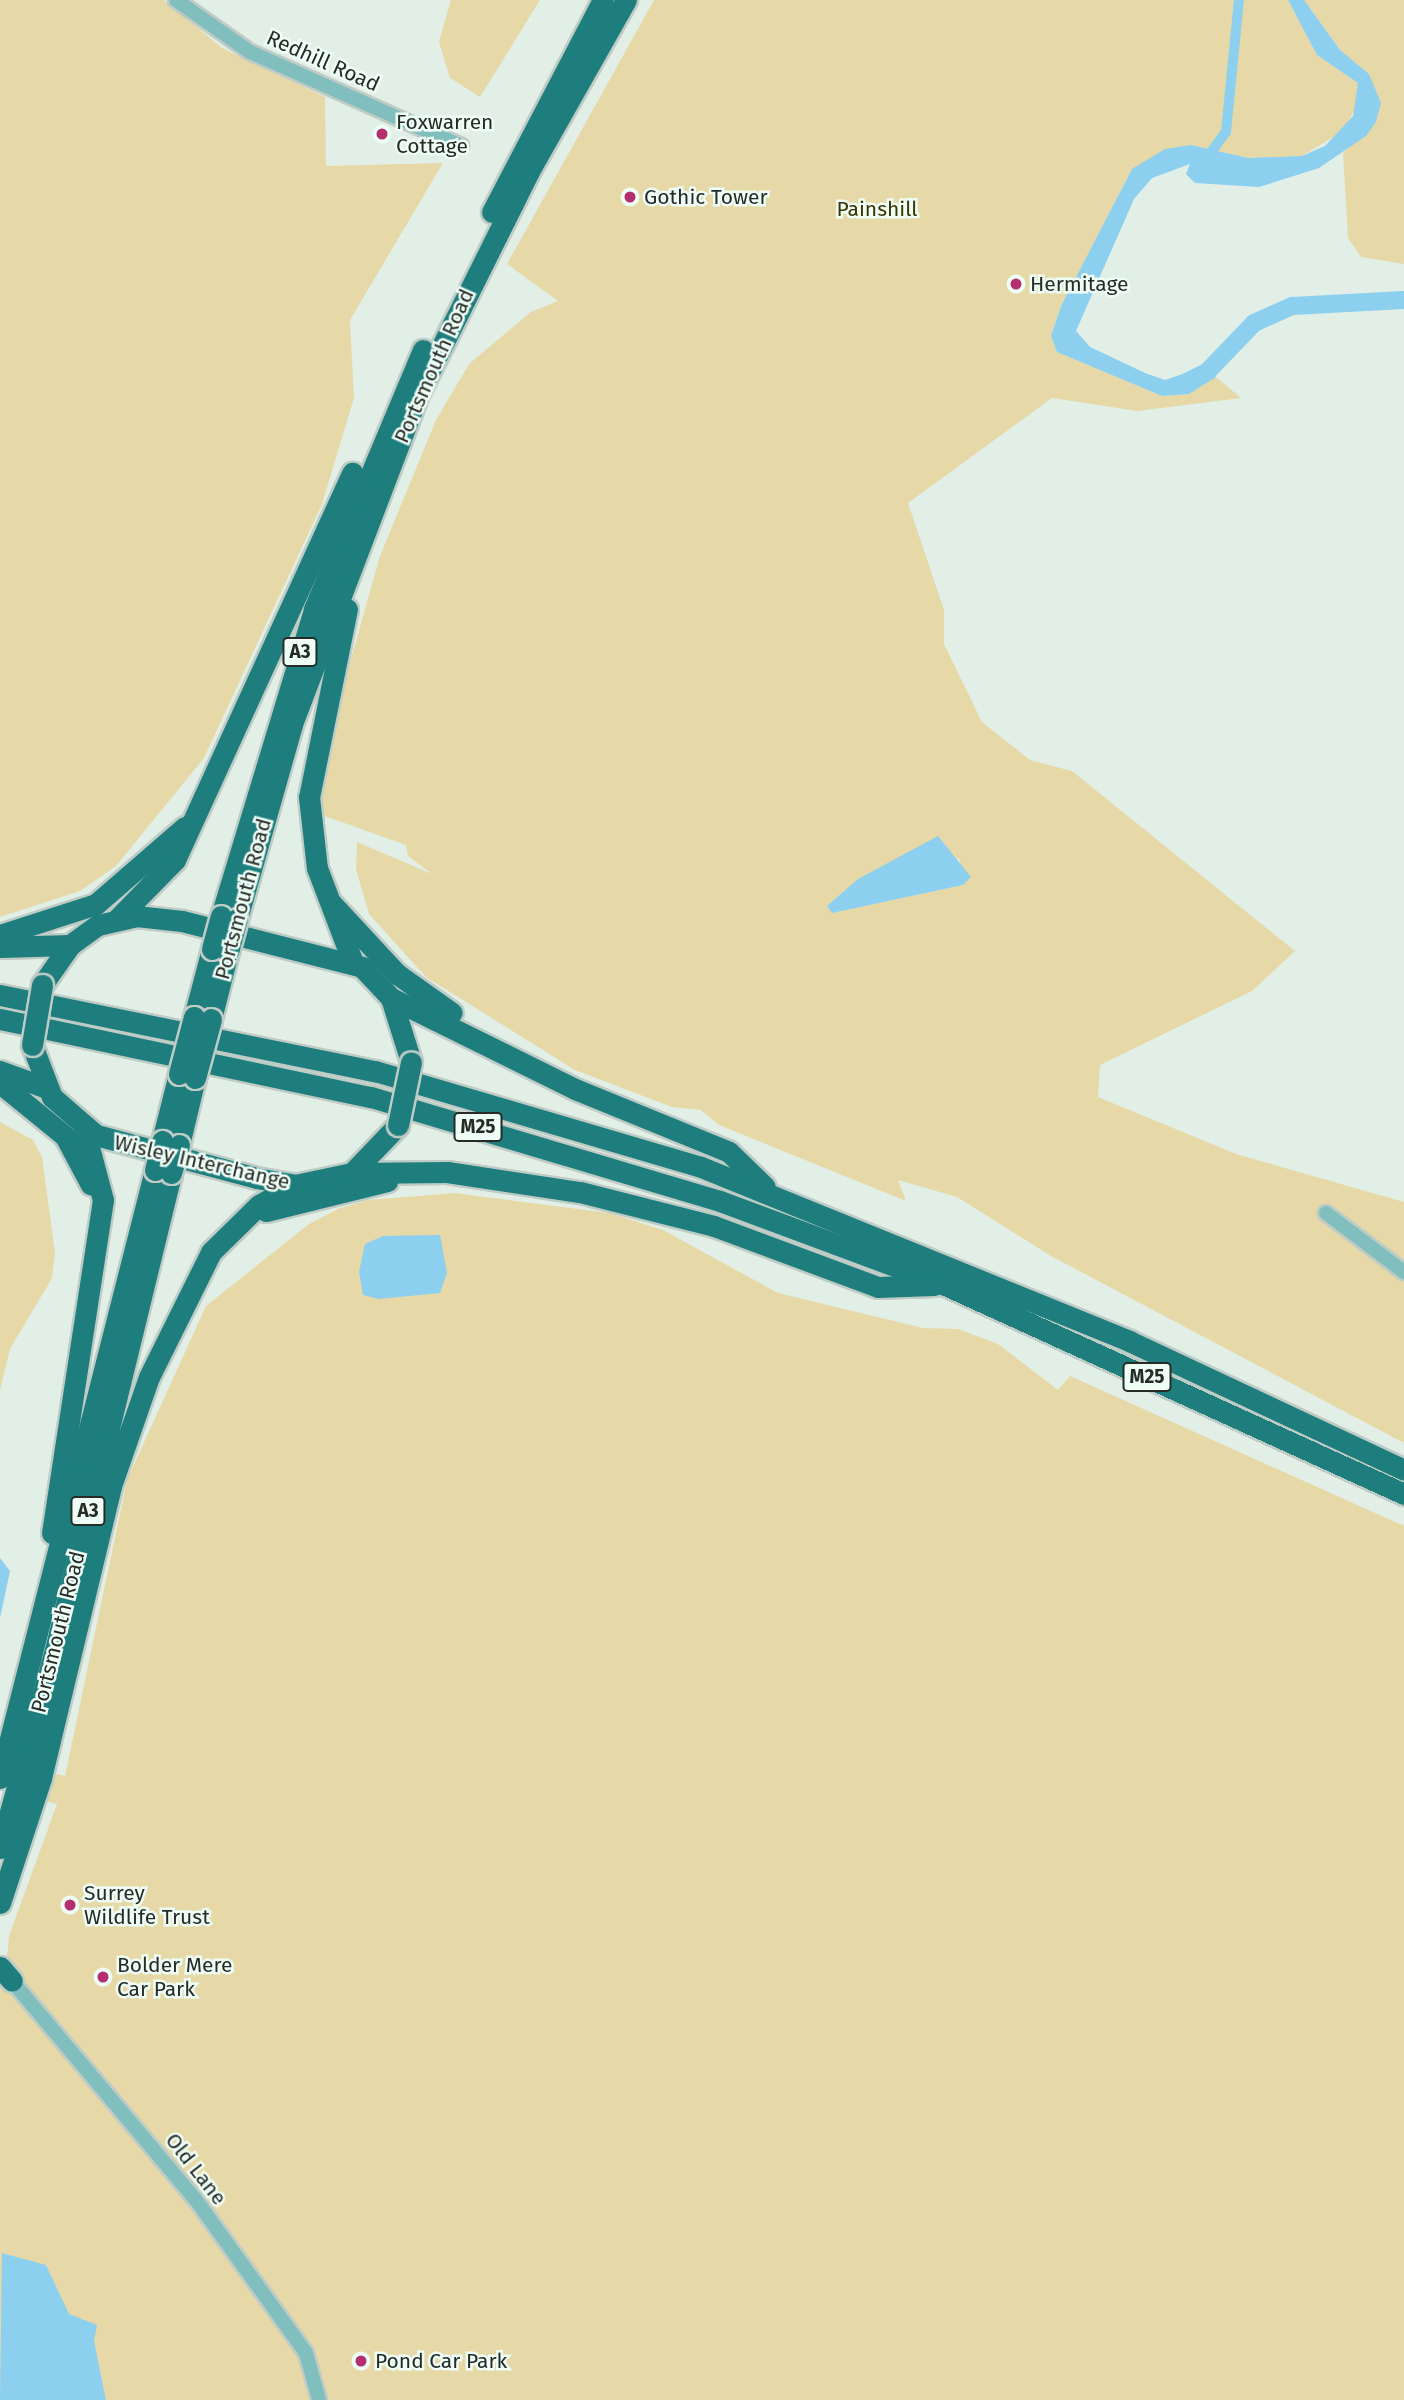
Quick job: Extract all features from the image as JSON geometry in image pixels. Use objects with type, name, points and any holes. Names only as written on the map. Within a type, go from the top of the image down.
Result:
[{"type":"highway","name":"Portsmouth Road","points":[[0,1778],[229,917],[314,609],[401,395],[558,78],[603,0]]},
{"type":"highway","name":"Portsmouth Road","points":[[229,917],[292,724],[362,539],[446,333],[626,0]]},
{"type":"highway","name":"A3","points":[[118,918],[167,872],[378,417],[401,395]]},
{"type":"highway","name":"A3","points":[[353,963],[328,902],[312,847],[311,781],[362,539]]},
{"type":"highway","points":[[0,935],[96,904],[143,870],[177,829],[190,825]]},
{"type":"highway","name":"M25","points":[[328,902],[346,913],[411,988],[457,1016],[468,1035]]},
{"type":"highway","name":"Wisley Interchange","points":[[157,916],[353,963],[391,998],[411,1062],[398,1125],[352,1173],[295,1185],[112,1142],[84,1128],[47,1088],[32,1045],[42,985],[70,945],[118,918],[157,916]]},
{"type":"highway","points":[[0,947],[70,945]]},
{"type":"highway","name":"M25","points":[[0,995],[375,1071],[769,1191],[1129,1341],[1404,1470]]},
{"type":"highway","name":"M25","points":[[391,998],[575,1089],[729,1152],[769,1191]]},
{"type":"highway","name":"M25","points":[[0,1019],[371,1097],[720,1201],[943,1284],[1404,1494]]},
{"type":"highway","points":[[0,1071],[47,1088]]},
{"type":"highway","points":[[0,1083],[65,1136],[103,1200]]},
{"type":"highway","name":"A3","points":[[49,1588],[55,1509],[103,1200],[84,1128]]},
{"type":"highway","name":"Portsmouth Road","points":[[0,1848],[55,1650],[163,1171]]},
{"type":"highway","points":[[352,1173],[447,1172]]},
{"type":"highway","name":"M25","points":[[247,1218],[447,1172],[652,1208],[878,1287],[943,1284]]},
{"type":"highway","name":"A3","points":[[0,1903],[35,1798],[130,1430],[201,1267],[247,1218],[295,1185]]},
{"type":"street","name":"Redhill Road","points":[[176,0],[250,52],[461,146]]},
{"type":"street","points":[[1326,1213],[1404,1272]]},
{"type":"street","name":"Old Lane","points":[[4,1976],[196,2200],[306,2353],[319,2400]]},
{"type":"green space","points":[[0,0],[164,0],[222,48],[325,97],[326,166],[443,163],[350,320],[354,398],[322,504],[204,758],[116,866],[80,891],[0,917]]},
{"type":"green space","points":[[451,0],[540,0],[480,97],[450,78],[439,42]]},
{"type":"green space","name":"Painshill","points":[[654,0],[1288,0],[1317,55],[1358,83],[1359,103],[1342,132],[1302,156],[1248,158],[1191,145],[1132,169],[1061,306],[1051,336],[1057,352],[1162,396],[1189,394],[1216,377],[1241,398],[1137,411],[1052,398],[908,503],[944,610],[944,644],[982,722],[1030,760],[1072,771],[1295,951],[1252,991],[1100,1065],[1098,1097],[1236,1154],[1404,1202],[1404,1443],[1051,1256],[957,1197],[898,1180],[906,1201],[719,1125],[701,1110],[672,1107],[575,1070],[426,977],[369,914],[356,869],[357,842],[432,874],[408,856],[406,845],[319,814],[336,712],[380,556],[436,420],[469,364],[531,312],[558,301],[507,264]],"holes":[[[959,858],[963,885],[832,913]]]},
{"type":"green space","points":[[1304,0],[1404,0],[1404,264],[1361,257],[1348,238],[1343,153],[1376,122],[1369,74],[1340,50]]},
{"type":"green space","points":[[0,1122],[33,1140],[42,1157],[55,1252],[52,1278],[10,1349],[0,1390]]},
{"type":"green space","points":[[455,1193],[609,1213],[663,1230],[778,1293],[923,1328],[958,1329],[998,1344],[1058,1390],[1070,1376],[1404,1526],[1404,2400],[326,2400],[315,2358],[268,2286],[191,2182],[16,1977],[7,1958],[9,1936],[57,1804],[0,1788],[0,1761],[65,1776],[127,1480],[206,1306],[309,1224],[340,1208],[368,1200]]},
{"type":"green space","points":[[0,1987],[11,1987],[183,2191],[306,2366],[316,2400],[0,2400]]},
{"type":"water","points":[[1288,0],[1304,0],[1340,50],[1369,74],[1381,103],[1376,122],[1366,136],[1319,168],[1259,187],[1195,183],[1186,174],[1190,164],[1152,178],[1134,199],[1076,331],[1090,347],[1165,380],[1203,367],[1216,377],[1189,394],[1162,396],[1057,352],[1051,336],[1061,306],[1132,169],[1165,149],[1191,145],[1248,158],[1302,156],[1325,146],[1353,116],[1358,83],[1317,55]]},
{"type":"water","points":[[938,836],[971,877],[963,885],[832,913],[827,906],[858,879]]},
{"type":"water","points":[[440,1235],[447,1273],[440,1293],[379,1299],[363,1295],[359,1272],[365,1244],[383,1236]]},
{"type":"water","points":[[0,1558],[10,1571],[0,1618]]},
{"type":"water","points":[[2,2253],[46,2265],[69,2314],[97,2325],[94,2341],[106,2400],[0,2400]]},
{"type":"waterway","points":[[1209,155],[1226,132],[1239,0]]},
{"type":"waterway","points":[[1187,382],[1207,372],[1254,323],[1292,306],[1404,300]]},
{"type":"place","name":"Foxwarren Cottage","points":[[382,134]]},
{"type":"place","name":"Gothic Tower","points":[[630,197]]},
{"type":"place","name":"Hermitage","points":[[1016,284]]},
{"type":"place","name":"Surrey Wildlife Trust","points":[[70,1905]]},
{"type":"place","name":"Bolder Mere Car Park","points":[[103,1977]]},
{"type":"place","name":"Pond Car Park","points":[[361,2361]]}]
